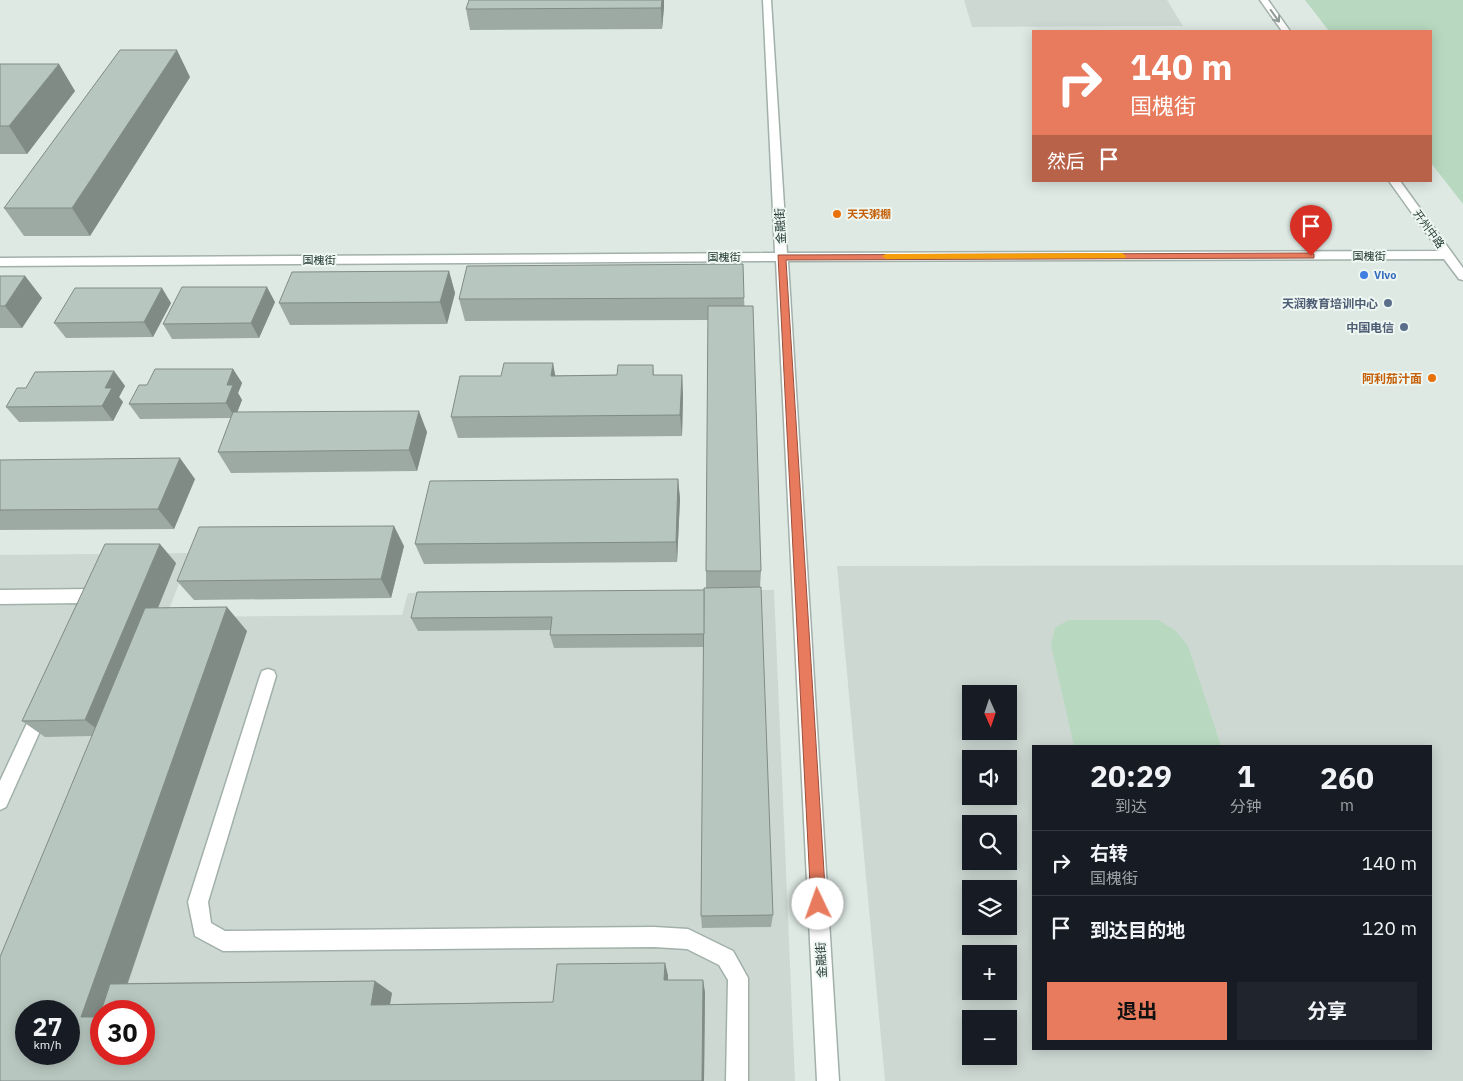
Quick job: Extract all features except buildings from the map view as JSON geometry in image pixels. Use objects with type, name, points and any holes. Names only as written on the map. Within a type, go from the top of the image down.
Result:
[{"type":"street","name":"金融街","points":[[767,0],[828,1081]]},
{"type":"street","points":[[1264,0],[1285,30]]},
{"type":"street","name":"开州中路","points":[[1395,182],[1463,276]]},
{"type":"street","name":"国槐街","points":[[0,262],[781,257],[1448,256]]},
{"type":"street","points":[[0,597],[94,596],[86,614]]},
{"type":"street","points":[[268,676],[198,902],[202,929],[222,941],[644,937],[688,939],[726,958],[738,978],[737,1081]]},
{"type":"street","points":[[0,801],[49,694]]},
{"type":"shaded area","points":[[964,0],[1167,0],[1183,26],[972,27]]},
{"type":"shaded area","points":[[191,553],[166,617],[402,615],[408,593],[774,590],[795,1081],[0,1081],[0,555]]},
{"type":"shaded area","points":[[1463,565],[1463,1081],[885,1081],[837,566]]},
{"type":"green space","points":[[1305,0],[1463,0],[1463,204],[1432,164],[1432,30],[1328,30]]},
{"type":"green space","points":[[1068,620],[1158,620],[1176,631],[1188,646],[1221,745],[1074,745],[1051,645],[1055,628]]},
{"type":"slow traffic","points":[[886,256],[1122,256]]},
{"type":"place","name":"天天粥棚","points":[[837,214]]},
{"type":"place","name":"Vivo","points":[[1364,275]]},
{"type":"place","name":"天润教育培训中心","points":[[1388,303]]},
{"type":"place","name":"中国电信","points":[[1404,327]]},
{"type":"place","name":"阿利茄汁面","points":[[1432,378]]},
{"type":"route","points":[[818,904],[781,257],[1311,256]]}]
